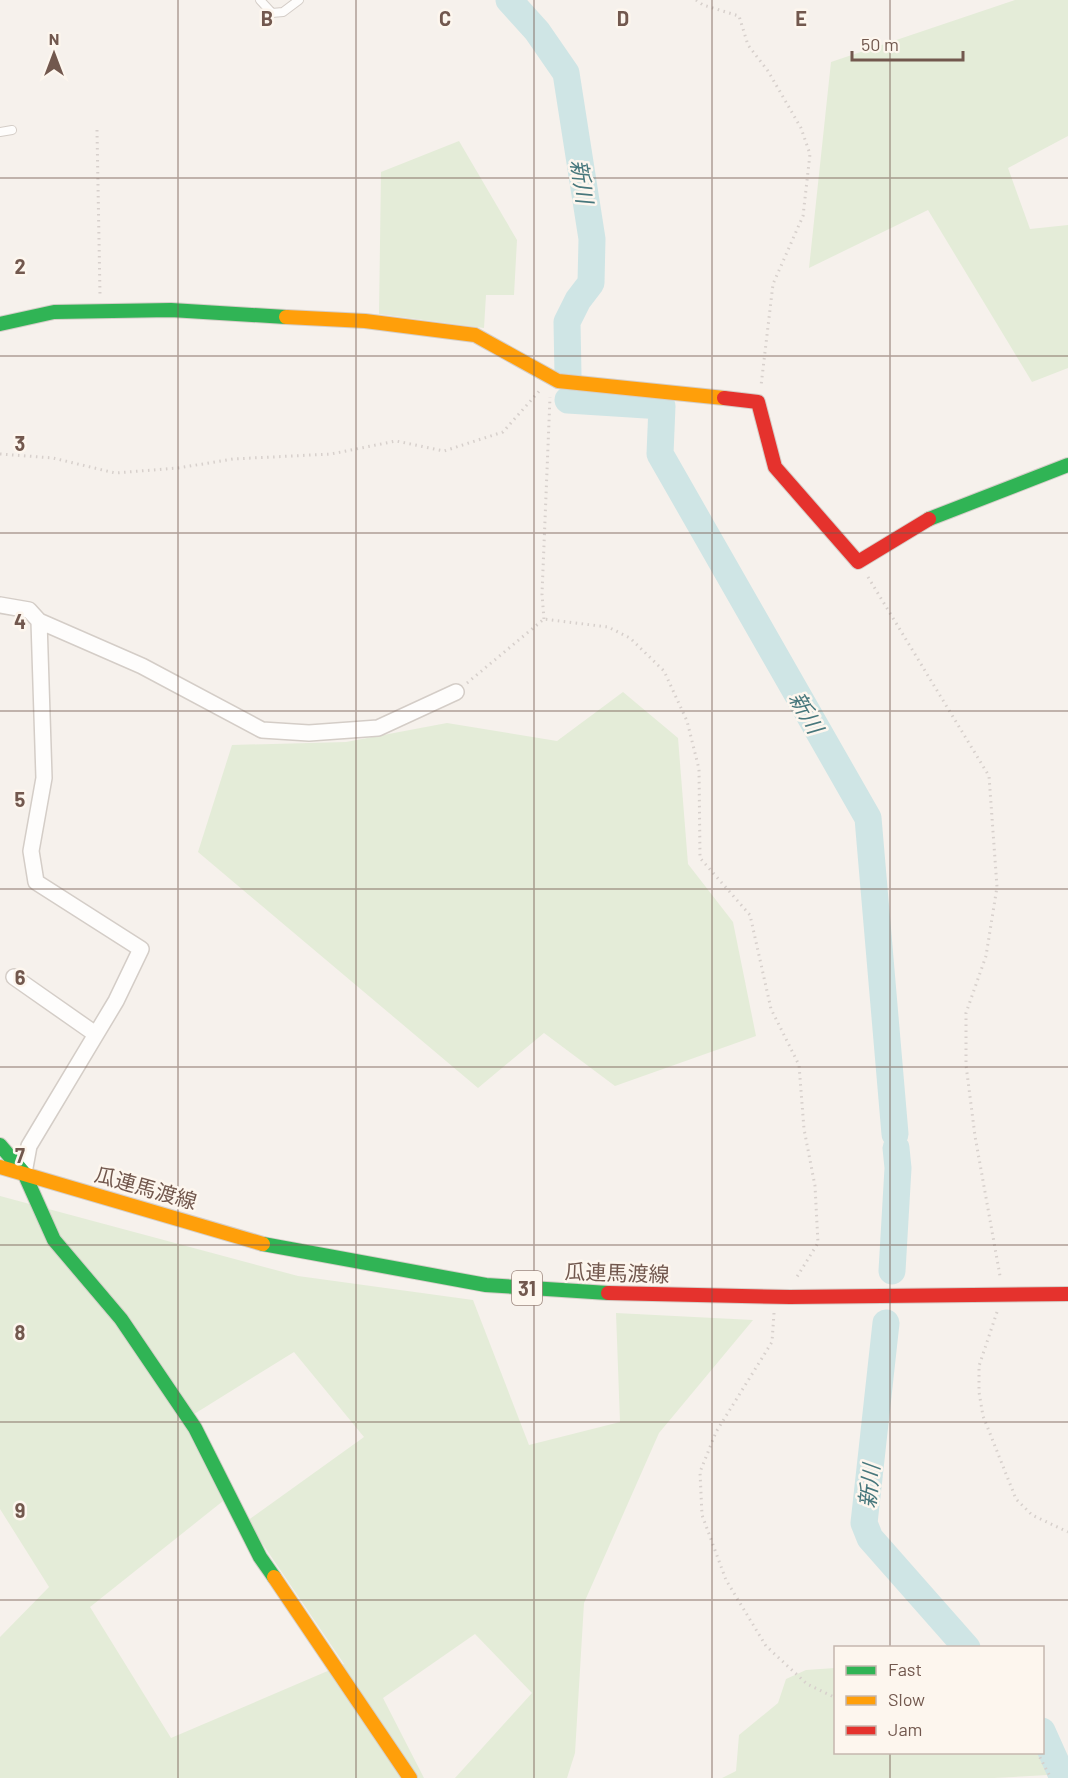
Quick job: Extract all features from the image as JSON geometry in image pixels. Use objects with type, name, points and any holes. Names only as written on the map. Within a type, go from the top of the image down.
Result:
[{"type":"street","points":[[0,324],[13,319],[54,312],[171,310],[354,321],[475,335],[551,377],[582,384],[758,402],[775,467],[858,562],[936,515],[1068,465]]},
{"type":"street","points":[[0,605],[29,610],[39,621],[142,666],[262,730],[309,733],[378,728],[456,692]]},
{"type":"street","points":[[24,1173],[29,1146],[94,1033],[116,1001],[141,949],[36,882],[31,851],[44,777],[39,621]]},
{"type":"street","points":[[14,977],[94,1033]]},
{"type":"street","points":[[0,1145],[24,1173],[54,1240],[122,1319],[195,1428],[260,1557],[410,1778]]},
{"type":"street","name":"瓜連馬渡線","points":[[0,1167],[273,1246],[415,1274],[486,1285],[571,1292],[783,1296],[1068,1294]]},
{"type":"lane","points":[[260,0],[272,13],[283,12],[299,0]]},
{"type":"lane","points":[[0,132],[12,130]]},
{"type":"path","points":[[696,0],[703,5],[739,16],[748,45],[768,71],[801,128],[810,154],[803,216],[774,284],[765,366],[758,402]]},
{"type":"path","points":[[97,130],[101,311]]},
{"type":"path","points":[[0,454],[53,458],[115,473],[178,468],[233,459],[331,454],[396,441],[444,451],[503,432],[551,377]]},
{"type":"path","points":[[544,620],[542,594],[551,377]]},
{"type":"path","points":[[858,562],[989,776],[998,887],[986,956],[966,1013],[966,1065],[975,1136],[996,1245],[1002,1293],[979,1366],[979,1392],[983,1416],[1016,1499],[1032,1515],[1068,1532]]},
{"type":"path","points":[[456,692],[544,620],[608,627],[630,638],[664,671],[687,721],[699,769],[700,858],[750,915],[771,1010],[799,1065],[804,1129],[815,1186],[818,1243],[805,1267],[783,1296],[772,1342],[716,1432],[700,1472],[702,1515],[726,1580],[766,1646],[807,1684],[834,1697]]},
{"type":"path","points":[[1038,1754],[1051,1778]]},
{"type":"green space","points":[[1015,0],[1068,0],[1068,136],[1008,168],[1030,229],[1068,225],[1068,368],[1032,382],[928,210],[809,268],[831,62]]},
{"type":"green space","points":[[459,141],[517,240],[514,295],[486,295],[484,328],[379,314],[381,172]]},
{"type":"green space","points":[[623,692],[678,738],[688,864],[733,922],[756,1036],[615,1086],[544,1033],[478,1088],[198,852],[232,745],[346,742],[447,723],[557,741]]},
{"type":"green space","points":[[0,1196],[298,1276],[473,1300],[529,1445],[620,1422],[616,1313],[753,1320],[659,1433],[584,1603],[575,1753],[567,1778],[455,1778],[532,1693],[475,1634],[383,1698],[424,1778],[0,1778],[0,1637],[49,1587],[0,1509]],"holes":[[[294,1352],[364,1437],[247,1521],[344,1664],[171,1738],[90,1607],[223,1501],[183,1421]]]},
{"type":"green space","points":[[834,1668],[834,1754],[1041,1754],[1048,1775],[994,1778],[722,1778],[736,1771],[739,1735],[778,1703],[786,1679],[806,1670]]},
{"type":"waterway","name":"新川","points":[[509,0],[537,31],[566,73],[592,239],[591,283],[578,300],[567,322],[568,375]]},
{"type":"waterway","name":"新川","points":[[568,400],[662,406],[660,454],[868,818],[895,1134]]},
{"type":"waterway","name":"新川","points":[[892,1271],[898,1168],[896,1148]]},
{"type":"waterway","name":"新川","points":[[886,1323],[864,1523],[870,1538],[965,1646]]},
{"type":"waterway","name":"新川","points":[[1044,1735],[1063,1778]]},
{"type":"traffic: fast","points":[[0,324],[54,312],[171,310],[286,317]]},
{"type":"traffic: fast","points":[[929,519],[1068,465]]},
{"type":"traffic: fast","points":[[0,1145],[24,1173],[54,1240],[121,1319],[195,1428],[260,1557],[274,1577]]},
{"type":"traffic: fast","points":[[263,1244],[486,1285],[608,1293]]},
{"type":"traffic: slow","points":[[286,317],[365,321],[475,335],[558,381],[724,398]]},
{"type":"traffic: slow","points":[[0,1167],[263,1244]]},
{"type":"traffic: slow","points":[[274,1577],[410,1778]]},
{"type":"traffic: jam","points":[[724,398],[758,402],[775,467],[858,562],[929,519]]},
{"type":"traffic: jam","points":[[608,1293],[790,1297],[1068,1294]]}]
